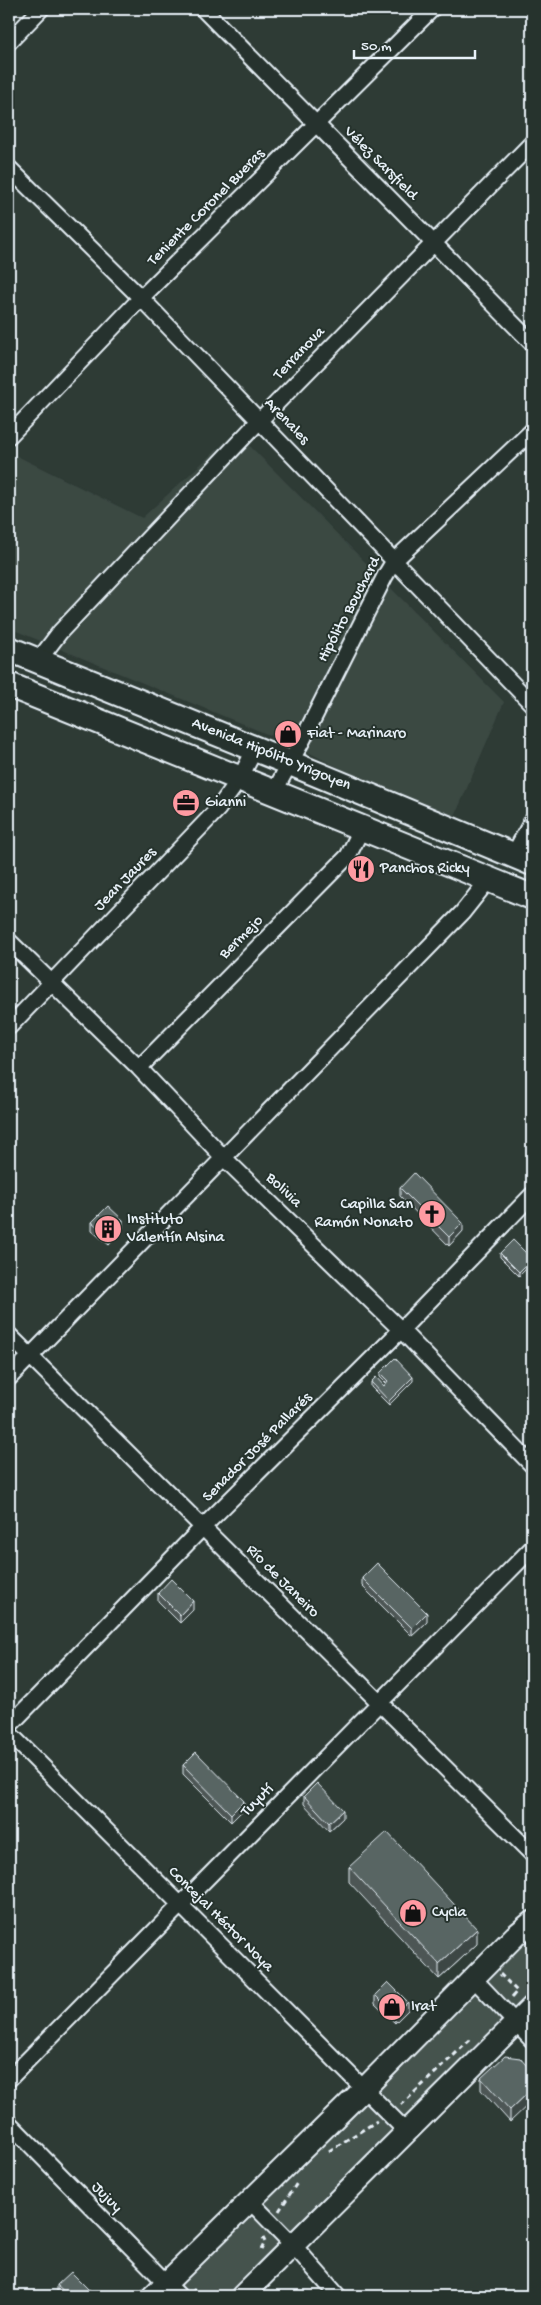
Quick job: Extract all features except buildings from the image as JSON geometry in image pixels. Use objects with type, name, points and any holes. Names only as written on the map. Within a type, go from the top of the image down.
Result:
[{"type":"main road","name":"Avenida Hipólito Yrigoyen","points":[[9,649],[290,762],[523,860]]},
{"type":"main road","name":"Avenida Hipólito Yrigoyen","points":[[9,685],[239,780],[274,792],[532,896]]},
{"type":"main road","points":[[166,2292],[250,2201],[515,1936],[532,1922]]},
{"type":"main road","points":[[242,2296],[526,2014]]},
{"type":"street","points":[[9,42],[41,9]]},
{"type":"street","name":"Vélez Sarsfield","points":[[203,9],[532,343]]},
{"type":"street","name":"Teniente Coronel Bueras","points":[[9,436],[141,298],[432,9]]},
{"type":"street","name":"Terranova","points":[[38,661],[60,632],[260,420],[532,142]]},
{"type":"street","name":"Arenales","points":[[9,168],[141,298],[532,704]]},
{"type":"street","name":"Hipólito Bouchard","points":[[290,762],[394,561],[532,431]]},
{"type":"street","name":"Jean Jaures","points":[[9,1027],[218,809],[239,780],[255,748]]},
{"type":"street","points":[[274,792],[290,762]]},
{"type":"street","points":[[523,860],[532,821]]},
{"type":"street","name":"Bermejo","points":[[139,1068],[348,856],[362,828]]},
{"type":"street","points":[[9,1378],[462,913],[489,879]]},
{"type":"street","name":"Bolivia","points":[[9,942],[139,1068],[224,1158],[401,1330],[532,1465]]},
{"type":"street","name":"Senador José Pallarés","points":[[9,1726],[202,1527],[531,1198]]},
{"type":"street","name":"Río de Janeiro","points":[[9,1335],[532,1854]]},
{"type":"street","name":"Tuyutí","points":[[9,2079],[532,1548]]},
{"type":"street","name":"Concejal Héctor Noya","points":[[9,1733],[407,2132]]},
{"type":"street","points":[[481,1972],[504,2008],[526,2014],[532,2040]]},
{"type":"street","name":"Jujuy","points":[[9,2124],[166,2292]]},
{"type":"street","points":[[250,2201],[294,2246],[338,2296]]},
{"type":"path","points":[[481,1972],[503,1976],[517,1992],[526,2014]]},
{"type":"path","points":[[504,2008],[517,1992]]},
{"type":"path","points":[[323,2155],[406,2102],[473,2037]]},
{"type":"path","points":[[259,2255],[265,2242],[258,2234],[279,2211],[298,2181]]},
{"type":"shaded area","points":[[236,432],[504,702],[451,825],[296,746],[9,628],[9,452],[142,518]]},
{"type":"shaded area","points":[[532,1922],[532,2007],[242,2296],[153,2296]]},
{"type":"place","name":"Fiat - Marinaro","points":[[288,734]]},
{"type":"place","name":"Gianni","points":[[186,803]]},
{"type":"place","name":"Panchos Ricky","points":[[361,869]]},
{"type":"place","name":"Capilla San Ramón Nonato","points":[[432,1214]]},
{"type":"place","name":"Instituto Valentín Alsina","points":[[108,1229]]},
{"type":"place","name":"Cycla","points":[[413,1913]]},
{"type":"place","name":"Irat","points":[[392,2007]]}]
